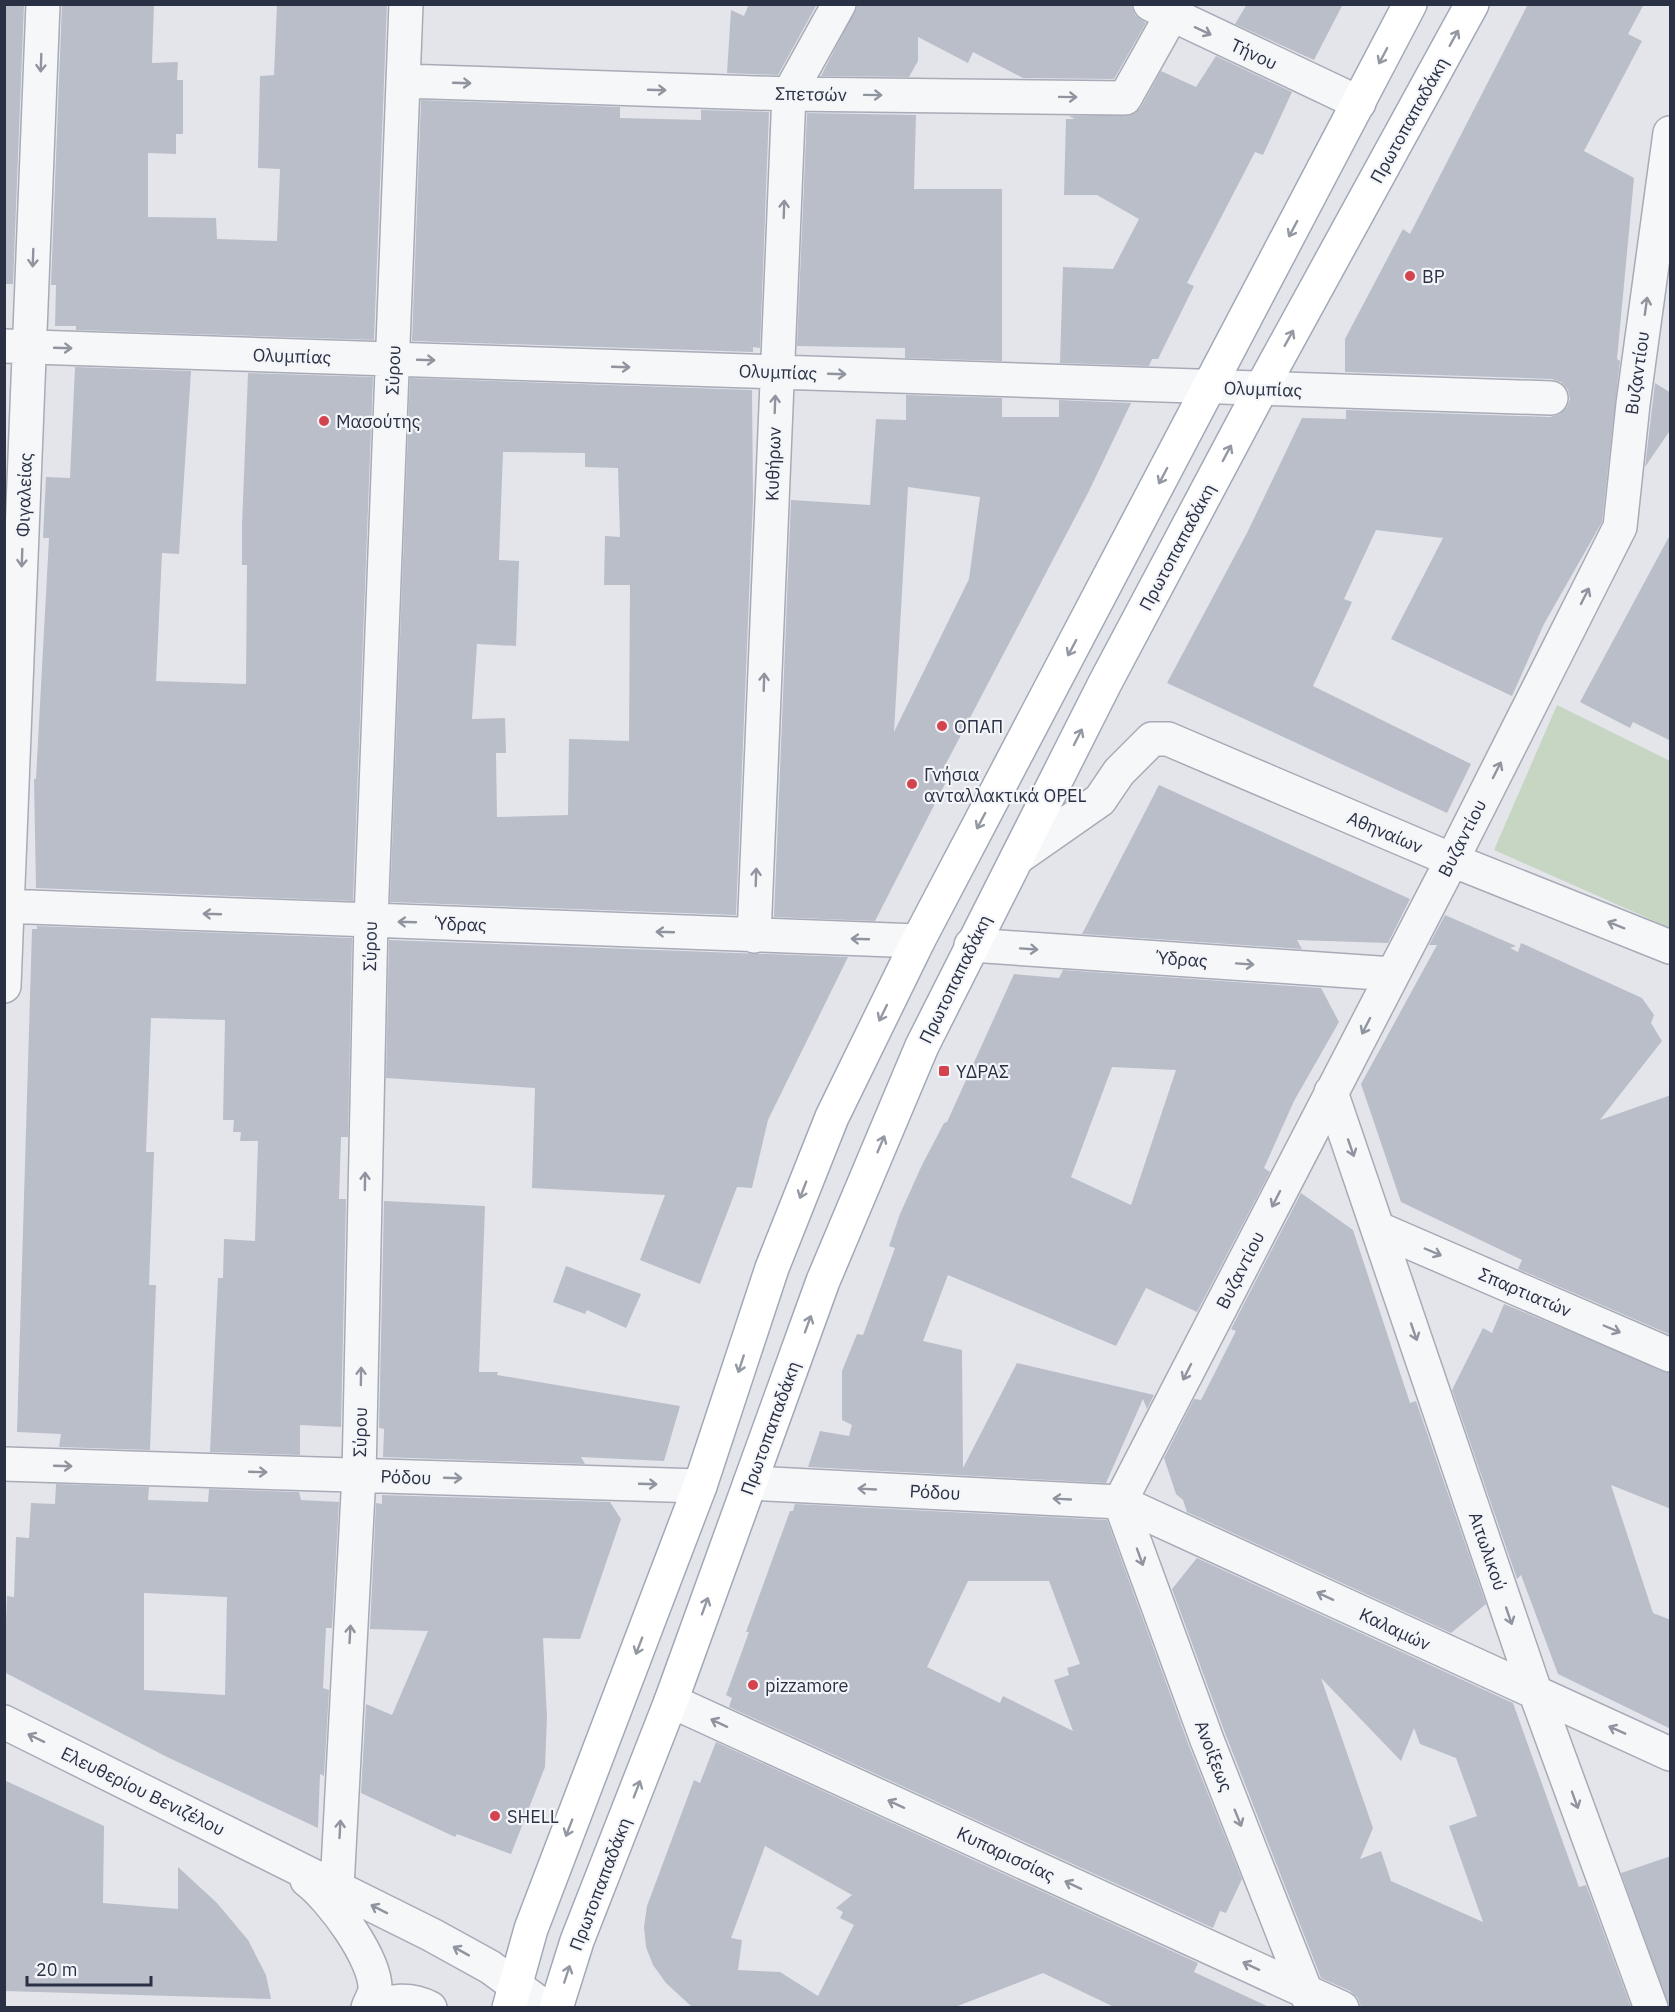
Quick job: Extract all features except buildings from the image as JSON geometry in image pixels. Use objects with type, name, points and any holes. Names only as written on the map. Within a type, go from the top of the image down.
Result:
[{"type":"main road","points":[[512,1996],[531,1929],[700,1486],[772,1268],[831,1118],[918,941],[1410,4]]},
{"type":"main road","name":"Πρωτοπαπαδάκη","points":[[556,2007],[578,1941],[671,1701],[823,1281],[922,1046],[1105,683],[1261,389],[1472,4]]},
{"type":"street","name":"Φιγαλείας","points":[[4,986],[17,346],[44,4]]},
{"type":"street","name":"Σύρου","points":[[337,1887],[359,1475],[371,920],[406,4]]},
{"type":"street","name":"Κυθήρων","points":[[754,936],[789,94],[839,4]]},
{"type":"street","name":"Σπετσών","points":[[403,81],[789,94],[1125,98],[1161,10]]},
{"type":"street","name":"Τήνου","points":[[1161,10],[1359,103]]},
{"type":"street","name":"Βυζαντίου","points":[[1120,1502],[1452,860],[1620,527],[1633,404],[1671,133]]},
{"type":"street","name":"Ολυμπίας","points":[[17,346],[1551,398]]},
{"type":"street","name":"Αθηναίων","points":[[1017,858],[1100,800],[1119,772],[1152,739],[1168,739],[1452,860],[1671,947]]},
{"type":"street","name":"Ύδρας","points":[[6,906],[918,941]]},
{"type":"street","name":"Ύδρας","points":[[971,945],[1393,974]]},
{"type":"street","name":"Αιτωλικού","points":[[1331,1092],[1536,1694],[1651,2007]]},
{"type":"street","name":"Σπαρτιατών","points":[[1379,1229],[1671,1355]]},
{"type":"street","name":"Ρόδου","points":[[4,1464],[700,1486]]},
{"type":"street","name":"Ρόδου","points":[[750,1483],[1120,1502]]},
{"type":"street","name":"Καλαμών","points":[[1120,1502],[1671,1754]]},
{"type":"street","name":"Ανοίξεως","points":[[1120,1502],[1207,1740],[1309,2000]]},
{"type":"street","name":"Κυπαρισσίας","points":[[671,1701],[1309,2000],[1342,2007]]},
{"type":"street","name":"Ελευθερίου Βενιζέλου","points":[[4,1722],[432,1935],[512,1996]]},
{"type":"street","name":"Ελευθερίου Βενιζέλου","points":[[282,1860],[314,1885],[360,1943],[371,1967],[375,1991],[369,2007]]},
{"type":"street","points":[[512,1996],[546,2007]]},
{"type":"street","points":[[369,2007],[393,2001],[415,2000],[430,2007]]},
{"type":"green space","points":[[1557,705],[1670,761],[1670,928],[1494,850]]},
{"type":"place","name":"BP","points":[[1410,276]]},
{"type":"place","name":"Μασούτης","points":[[324,421]]},
{"type":"place","name":"ΟΠΑΠ","points":[[942,726]]},
{"type":"place","name":"Γνήσια ανταλλακτικά OPEL","points":[[912,784]]},
{"type":"place","name":"ΥΔΡΑΣ","points":[[944,1071]]},
{"type":"place","name":"pizzamore","points":[[753,1685]]},
{"type":"place","name":"SHELL","points":[[495,1816]]}]
